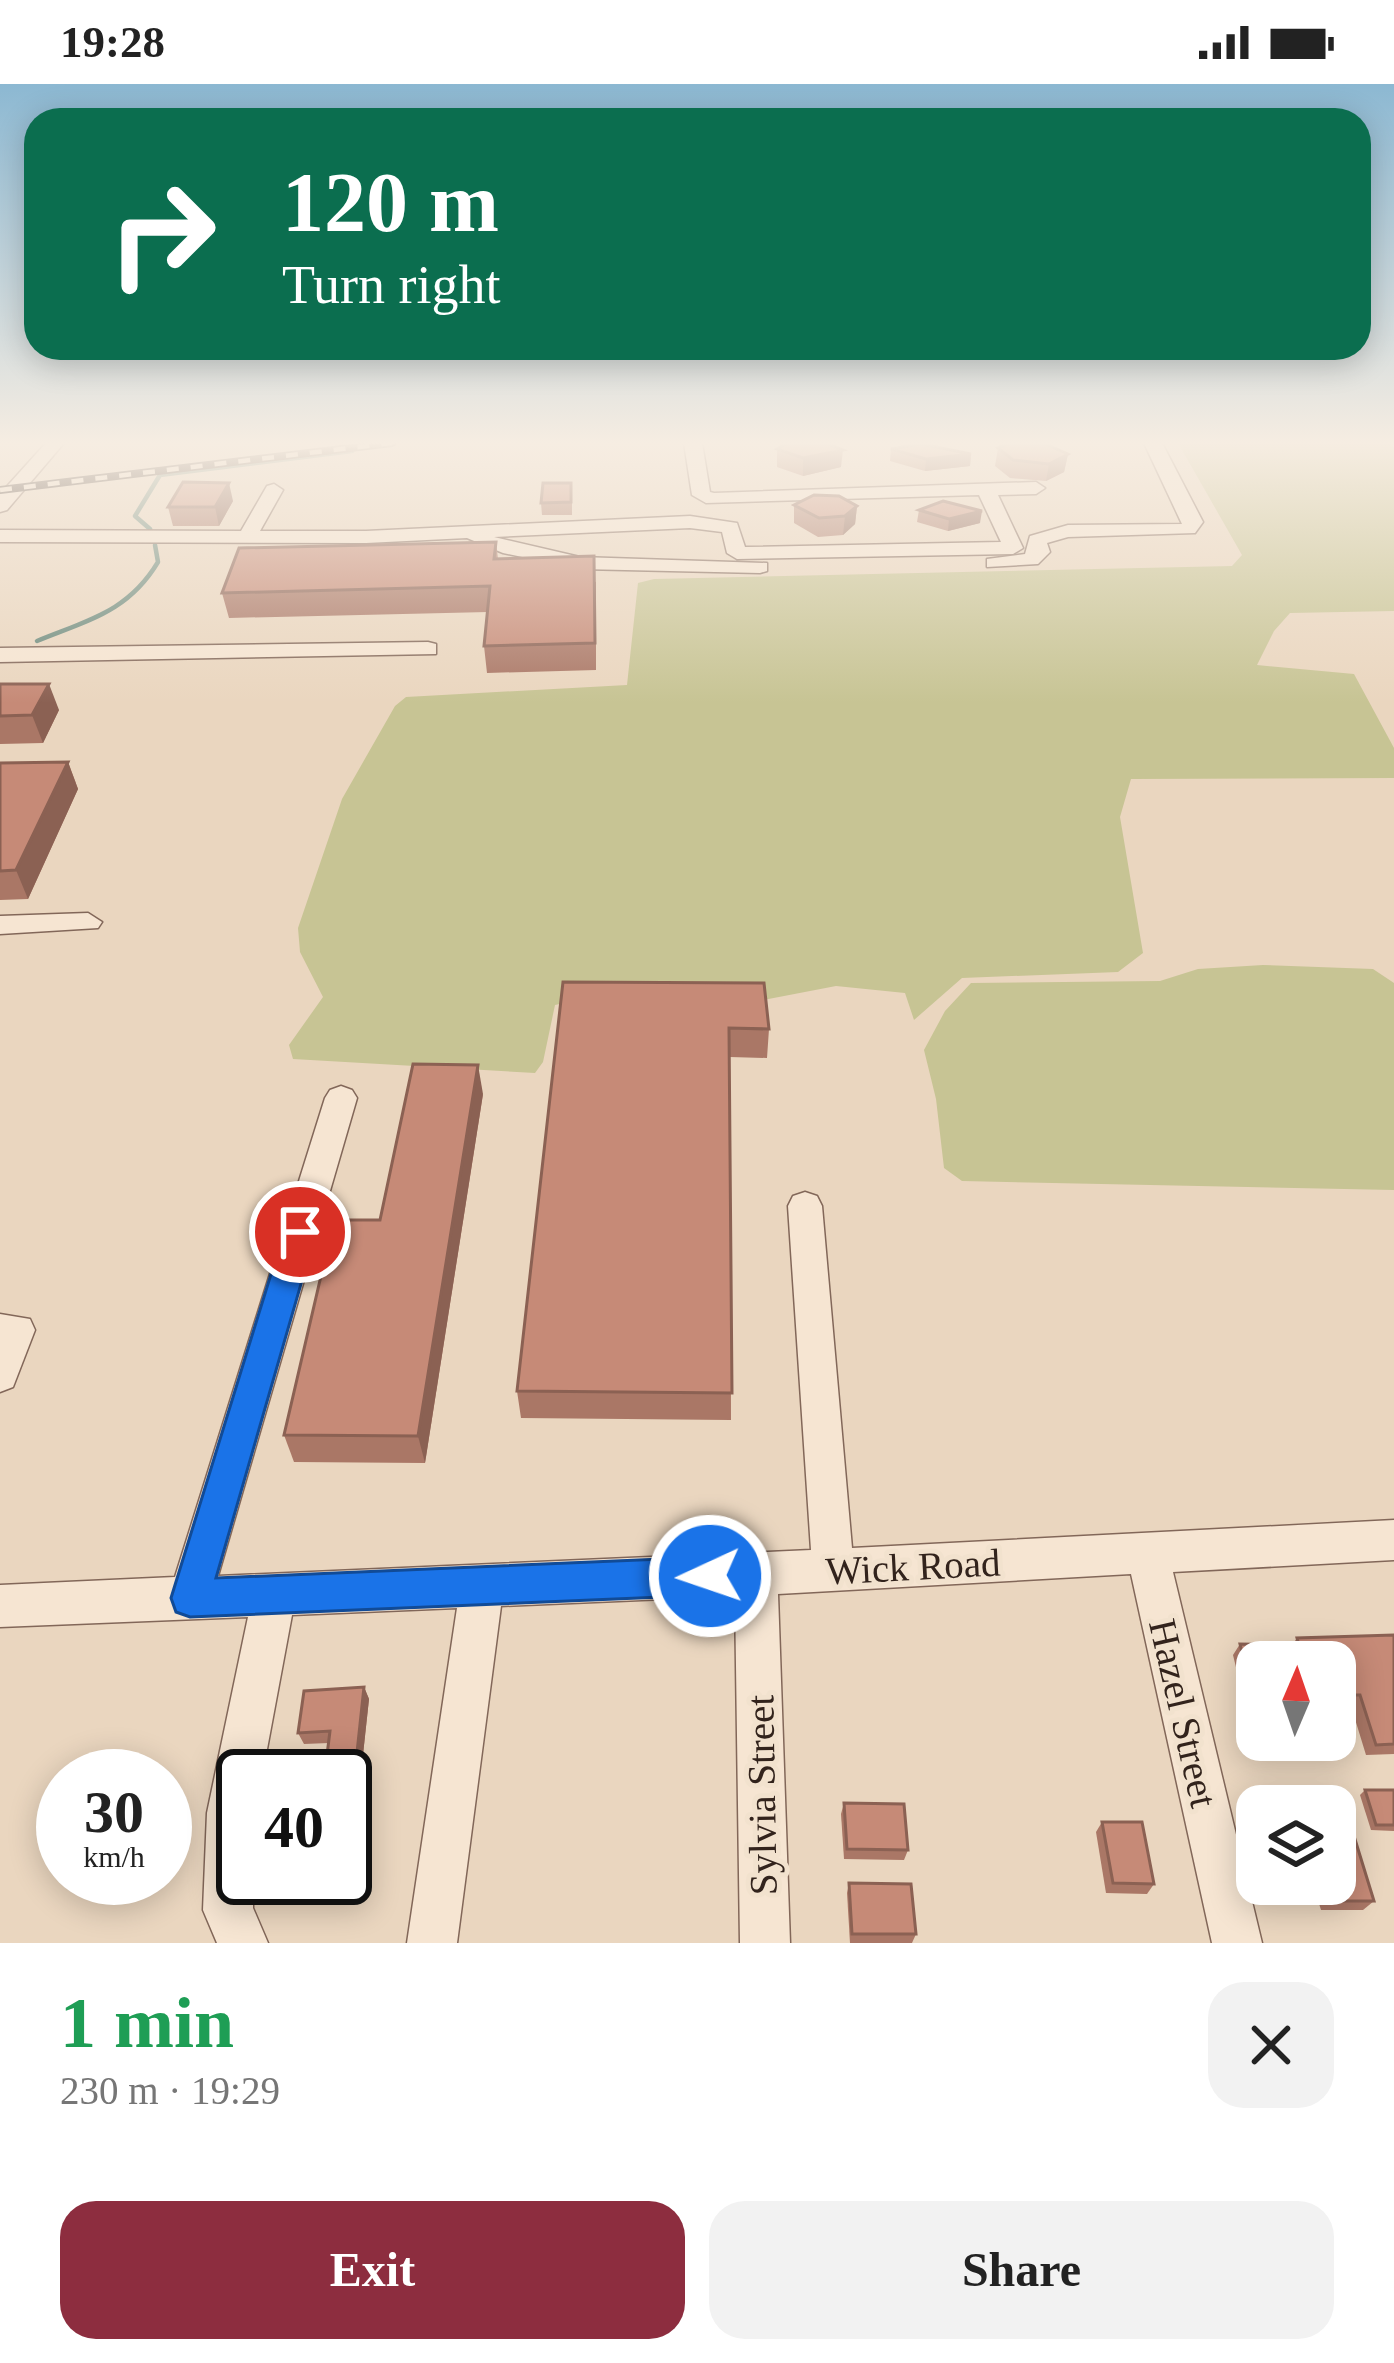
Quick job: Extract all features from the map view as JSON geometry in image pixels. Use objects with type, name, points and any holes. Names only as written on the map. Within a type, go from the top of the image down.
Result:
[{"type":"street","points":[[248,537],[252,530]]},
{"type":"street","points":[[0,536],[248,537],[532,530]]},
{"type":"street","points":[[731,530],[736,553],[1012,548],[1004,530]]},
{"type":"street","points":[[466,533],[517,554],[660,569],[1031,560],[1040,552],[1037,540],[1056,532],[1169,534],[1185,530]]},
{"type":"street","points":[[0,655],[428,649]]},
{"type":"street","points":[[0,925],[88,922]]},
{"type":"street","points":[[190,1598],[341,1098]]},
{"type":"street","points":[[805,1206],[833,1570]]},
{"type":"street","points":[[0,1330],[17,1330],[0,1375]]},
{"type":"street","name":"Wick Road","points":[[0,1606],[756,1574],[1394,1540]]},
{"type":"street","name":"Hazel Street","points":[[1147,1553],[1237,1943]]},
{"type":"street","name":"Sylvia Street","points":[[756,1574],[765,1943]]},
{"type":"street","points":[[432,1943],[482,1586]]},
{"type":"street","points":[[243,1943],[228,1910],[231,1813],[274,1594]]},
{"type":"shaded area","points":[[1228,530],[1394,530],[1394,611],[1290,613],[1274,631],[1257,665],[1354,674],[1394,748],[1394,778],[1131,779],[1120,817],[1143,953],[1118,972],[962,978],[914,1020],[905,993],[836,986],[753,1002],[579,1000],[555,1005],[543,1062],[535,1073],[293,1059],[289,1045],[323,997],[300,952],[298,928],[342,799],[395,706],[406,697],[627,685],[638,583],[654,579],[1232,566],[1242,555]]},
{"type":"shaded area","points":[[1263,965],[1373,969],[1394,983],[1394,1190],[962,1181],[944,1168],[936,1099],[924,1050],[945,1011],[971,983],[1160,981],[1198,969]]},
{"type":"building","points":[[496,542],[494,559],[594,556],[595,643],[484,646],[490,586],[222,593],[239,548]]},
{"type":"building","points":[[0,684],[49,684],[32,715],[0,716]]},
{"type":"building","points":[[68,762],[16,870],[0,871],[0,763]]},
{"type":"building","points":[[563,982],[764,983],[769,1029],[729,1028],[732,1393],[517,1391]]},
{"type":"building","points":[[413,1064],[478,1065],[418,1436],[284,1435],[334,1220],[380,1220]]},
{"type":"building","points":[[1394,1635],[1394,1744],[1376,1745],[1360,1695],[1356,1695],[1356,1641],[1297,1638]]},
{"type":"building","points":[[364,1687],[357,1749],[328,1749],[330,1731],[298,1733],[304,1691]]},
{"type":"building","points":[[1365,1790],[1394,1790],[1394,1825],[1376,1825]]},
{"type":"building","points":[[844,1803],[904,1804],[908,1850],[847,1849]]},
{"type":"building","points":[[1102,1822],[1142,1822],[1154,1884],[1113,1883]]},
{"type":"building","points":[[1356,1842],[1374,1901],[1356,1901]]},
{"type":"building","points":[[849,1883],[911,1884],[916,1934],[852,1934]]},
{"type":"waterway","points":[[37,641],[90,620],[134,592],[158,562],[155,545]]},
{"type":"route","points":[[300,1232],[190,1598],[710,1576]]}]
